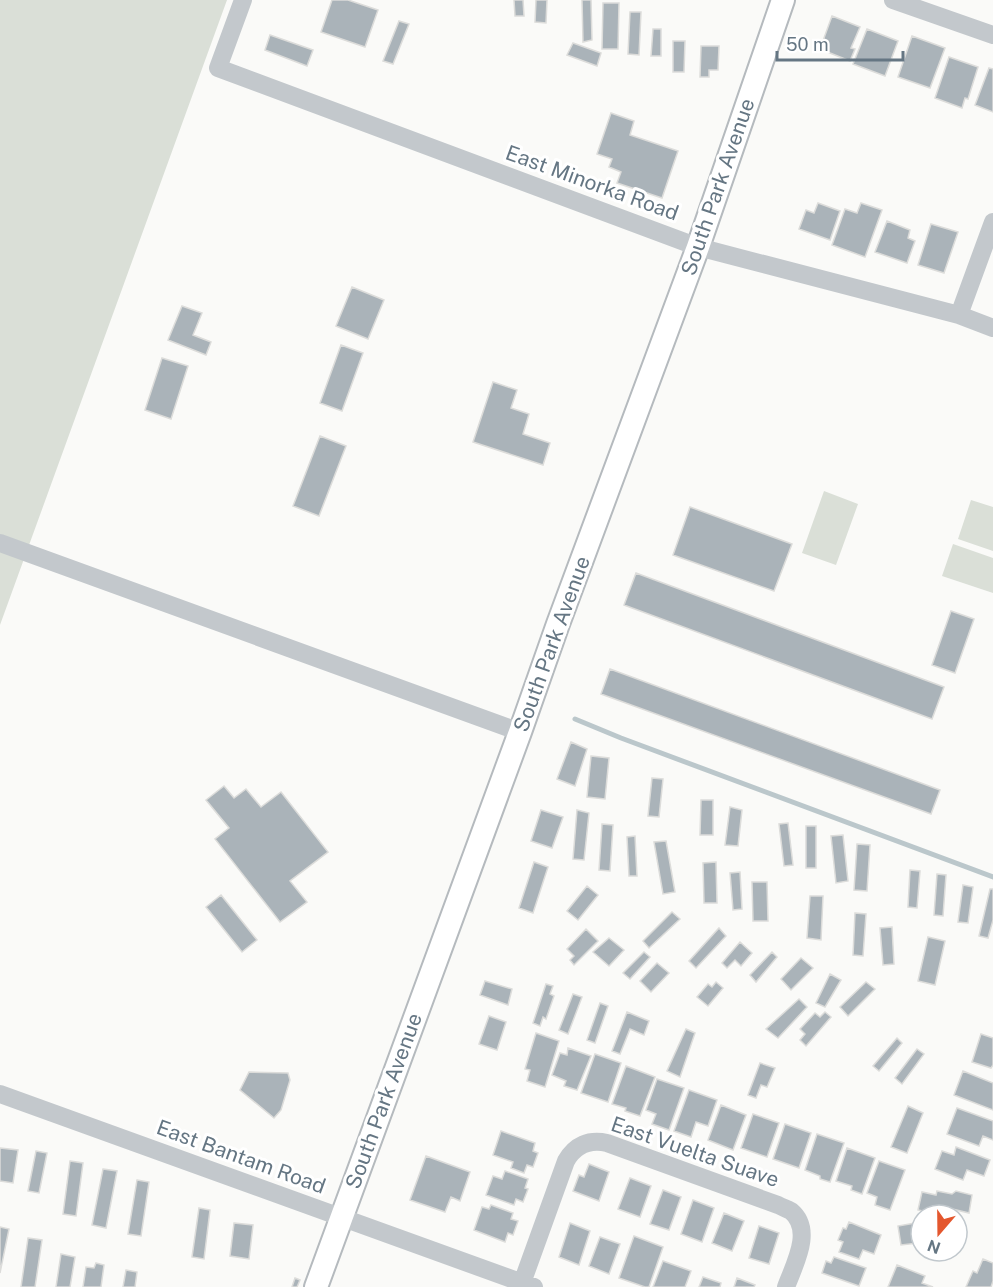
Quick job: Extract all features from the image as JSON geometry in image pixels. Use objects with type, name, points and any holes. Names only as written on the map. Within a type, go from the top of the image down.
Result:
[{"type":"main road","name":"South Park Avenue","points":[[316,1287],[698,247],[783,0]]},
{"type":"street","name":"East Minorka Road","points":[[243,0],[218,68],[698,247],[959,315],[993,328]]},
{"type":"street","points":[[893,0],[993,35]]},
{"type":"street","points":[[959,315],[993,222]]},
{"type":"street","points":[[0,543],[520,732]]},
{"type":"street","name":"East Bantam Road","points":[[0,1094],[528,1285]]},
{"type":"street","name":"East Vuelta Suave","points":[[528,1285],[566,1161],[581,1139],[607,1143],[778,1205],[805,1221],[802,1243],[786,1287]]},
{"type":"shaded area","points":[[0,0],[227,0],[0,625]]},
{"type":"shaded area","points":[[824,491],[858,504],[836,565],[802,553]]},
{"type":"shaded area","points":[[971,500],[993,507],[993,551],[958,539]]},
{"type":"shaded area","points":[[953,544],[993,558],[993,593],[942,576]]},
{"type":"building","points":[[332,0],[348,0],[378,10],[365,47],[321,32]]},
{"type":"building","points":[[514,0],[523,0],[524,16],[515,16]]},
{"type":"building","points":[[536,0],[547,0],[546,23],[535,22]]},
{"type":"building","points":[[582,0],[591,0],[592,40],[583,42]]},
{"type":"building","points":[[603,3],[619,3],[618,49],[602,49]]},
{"type":"building","points":[[630,12],[641,12],[639,55],[628,54]]},
{"type":"building","points":[[832,16],[860,27],[851,48],[855,49],[850,61],[820,49]]},
{"type":"building","points":[[399,21],[409,24],[393,64],[383,61]]},
{"type":"building","points":[[653,29],[661,29],[661,56],[651,56]]},
{"type":"building","points":[[867,29],[898,41],[885,76],[853,64]]},
{"type":"building","points":[[270,35],[313,50],[307,66],[265,50]]},
{"type":"building","points":[[912,36],[945,48],[930,88],[898,77]]},
{"type":"building","points":[[673,41],[685,41],[684,72],[673,72]]},
{"type":"building","points":[[573,43],[601,53],[597,66],[567,55]]},
{"type":"building","points":[[701,46],[719,46],[718,70],[709,70],[709,77],[700,77]]},
{"type":"building","points":[[949,57],[978,67],[968,99],[965,98],[962,108],[935,98]]},
{"type":"building","points":[[989,68],[993,69],[993,112],[975,105]]},
{"type":"building","points":[[611,113],[634,121],[630,135],[678,151],[662,198],[617,183],[621,172],[609,167],[612,159],[597,154]]},
{"type":"building","points":[[818,203],[840,211],[830,240],[799,229],[806,210],[814,213]]},
{"type":"building","points":[[861,203],[882,210],[865,257],[832,245],[845,209],[857,213]]},
{"type":"building","points":[[887,221],[910,230],[908,238],[915,241],[907,263],[875,252]]},
{"type":"building","points":[[931,224],[958,232],[944,273],[918,265]]},
{"type":"building","points":[[352,287],[384,300],[368,339],[336,326]]},
{"type":"building","points":[[182,306],[202,313],[193,335],[211,342],[206,355],[168,340]]},
{"type":"building","points":[[341,345],[363,353],[342,411],[320,403]]},
{"type":"building","points":[[162,358],[188,366],[171,419],[145,410]]},
{"type":"building","points":[[493,382],[517,390],[511,408],[529,414],[523,434],[550,443],[543,465],[473,442]]},
{"type":"building","points":[[320,436],[346,446],[319,516],[293,506]]},
{"type":"building","points":[[690,507],[792,544],[774,591],[673,555]]},
{"type":"building","points":[[636,573],[944,687],[932,719],[624,605]]},
{"type":"building","points":[[951,611],[974,619],[955,673],[932,665]]},
{"type":"building","points":[[610,669],[940,790],[931,814],[601,694]]},
{"type":"building","points":[[571,742],[587,749],[575,786],[557,779]]},
{"type":"building","points":[[591,756],[609,758],[605,799],[587,797]]},
{"type":"building","points":[[652,778],[663,779],[659,817],[648,816]]},
{"type":"building","points":[[224,786],[234,798],[246,789],[261,807],[281,792],[328,852],[290,881],[307,902],[280,922],[215,839],[229,828],[206,800]]},
{"type":"building","points":[[701,800],[713,800],[713,835],[700,835]]},
{"type":"building","points":[[730,807],[742,810],[738,846],[725,845]]},
{"type":"building","points":[[541,810],[563,817],[552,848],[531,841]]},
{"type":"building","points":[[577,810],[589,813],[584,860],[573,859]]},
{"type":"building","points":[[788,823],[793,865],[784,866],[779,824]]},
{"type":"building","points":[[602,824],[613,825],[610,871],[599,870]]},
{"type":"building","points":[[806,826],[816,826],[816,868],[806,868]]},
{"type":"building","points":[[843,835],[848,881],[836,883],[831,836]]},
{"type":"building","points":[[635,836],[637,876],[629,876],[627,837]]},
{"type":"building","points":[[666,841],[675,892],[663,894],[654,842]]},
{"type":"building","points":[[857,844],[870,845],[867,891],[854,890]]},
{"type":"building","points":[[534,862],[548,867],[533,913],[519,908]]},
{"type":"building","points":[[716,862],[717,903],[704,903],[703,863]]},
{"type":"building","points":[[910,870],[920,871],[917,908],[908,907]]},
{"type":"building","points":[[740,872],[742,909],[733,910],[730,873]]},
{"type":"building","points":[[937,874],[946,875],[943,916],[934,915]]},
{"type":"building","points":[[752,882],[767,882],[768,921],[753,921]]},
{"type":"building","points":[[963,885],[973,887],[968,923],[958,922]]},
{"type":"building","points":[[587,886],[598,895],[578,920],[567,911]]},
{"type":"building","points":[[990,889],[993,889],[993,920],[988,938],[979,936]]},
{"type":"building","points":[[221,895],[257,940],[242,952],[206,907]]},
{"type":"building","points":[[810,896],[823,896],[821,940],[807,938]]},
{"type":"building","points":[[672,912],[680,919],[649,948],[643,941]]},
{"type":"building","points":[[855,913],[866,914],[863,956],[853,955]]},
{"type":"building","points":[[892,927],[894,964],[883,965],[880,928]]},
{"type":"building","points":[[719,928],[726,936],[696,968],[689,961]]},
{"type":"building","points":[[586,929],[598,941],[574,965],[570,960],[574,956],[567,949]]},
{"type":"building","points":[[928,937],[945,941],[935,985],[918,981]]},
{"type":"building","points":[[609,938],[624,950],[609,966],[593,952]]},
{"type":"building","points":[[740,942],[752,953],[741,966],[735,960],[727,968],[722,963]]},
{"type":"building","points":[[644,952],[650,957],[630,979],[623,973]]},
{"type":"building","points":[[772,952],[777,957],[756,982],[750,975]]},
{"type":"building","points":[[801,958],[813,968],[791,990],[781,979]]},
{"type":"building","points":[[657,963],[669,973],[651,992],[640,981]]},
{"type":"building","points":[[830,974],[841,980],[825,1007],[816,1003]]},
{"type":"building","points":[[485,981],[512,989],[508,1005],[480,995]]},
{"type":"building","points":[[716,982],[723,988],[708,1006],[697,997],[708,984],[712,987]]},
{"type":"building","points":[[866,982],[875,989],[848,1016],[840,1007]]},
{"type":"building","points":[[546,984],[553,986],[550,994],[554,996],[546,1019],[543,1017],[540,1026],[533,1023]]},
{"type":"building","points":[[573,994],[582,997],[568,1034],[559,1030]]},
{"type":"building","points":[[799,999],[807,1007],[778,1038],[766,1029]]},
{"type":"building","points":[[600,1003],[608,1006],[595,1043],[587,1040]]},
{"type":"building","points":[[627,1012],[649,1021],[644,1035],[630,1029],[620,1054],[612,1051]]},
{"type":"building","points":[[825,1012],[831,1017],[806,1046],[800,1040],[805,1034],[800,1029],[815,1013],[820,1017]]},
{"type":"building","points":[[489,1016],[506,1022],[497,1050],[479,1044]]},
{"type":"building","points":[[686,1029],[695,1033],[680,1077],[667,1071]]},
{"type":"building","points":[[536,1033],[559,1041],[545,1087],[527,1081],[530,1070],[525,1069]]},
{"type":"building","points":[[981,1034],[993,1038],[991,1068],[972,1062]]},
{"type":"building","points":[[897,1038],[902,1043],[879,1071],[873,1066]]},
{"type":"building","points":[[568,1048],[591,1056],[577,1090],[564,1086],[566,1081],[552,1075],[560,1053],[567,1055]]},
{"type":"building","points":[[917,1049],[924,1054],[902,1084],[895,1078]]},
{"type":"building","points":[[595,1054],[621,1063],[608,1102],[581,1093]]},
{"type":"building","points":[[760,1063],[775,1068],[767,1087],[761,1085],[756,1098],[748,1095]]},
{"type":"building","points":[[626,1066],[655,1077],[640,1116],[625,1111],[626,1108],[612,1104]]},
{"type":"building","points":[[963,1071],[993,1083],[993,1110],[954,1095]]},
{"type":"building","points":[[249,1072],[288,1073],[290,1080],[281,1110],[274,1118],[240,1090]]},
{"type":"building","points":[[657,1079],[684,1088],[669,1130],[652,1124],[656,1114],[646,1110]]},
{"type":"building","points":[[689,1090],[717,1100],[708,1126],[696,1122],[691,1137],[674,1131]]},
{"type":"building","points":[[721,1105],[746,1115],[733,1150],[708,1140]]},
{"type":"building","points":[[908,1106],[923,1113],[907,1153],[891,1147]]},
{"type":"building","points":[[957,1108],[993,1121],[993,1140],[983,1136],[979,1146],[947,1134]]},
{"type":"building","points":[[753,1114],[779,1123],[767,1157],[741,1148]]},
{"type":"building","points":[[785,1124],[811,1133],[799,1168],[773,1159]]},
{"type":"building","points":[[501,1131],[535,1143],[533,1151],[538,1153],[533,1167],[527,1165],[524,1173],[511,1168],[513,1162],[493,1155]]},
{"type":"building","points":[[817,1134],[844,1143],[830,1182],[805,1170]]},
{"type":"building","points":[[956,1147],[990,1160],[984,1176],[967,1170],[963,1180],[935,1169],[942,1151],[954,1155]]},
{"type":"building","points":[[0,1148],[18,1150],[13,1183],[0,1181]]},
{"type":"building","points":[[847,1148],[875,1158],[862,1194],[851,1190],[852,1186],[836,1181]]},
{"type":"building","points":[[36,1151],[47,1153],[39,1193],[28,1191]]},
{"type":"building","points":[[426,1156],[470,1172],[460,1201],[451,1197],[445,1212],[410,1200]]},
{"type":"building","points":[[70,1161],[83,1163],[76,1216],[63,1214]]},
{"type":"building","points":[[879,1161],[905,1170],[890,1210],[875,1205],[877,1197],[867,1193]]},
{"type":"building","points":[[589,1164],[609,1172],[599,1201],[573,1191],[579,1175],[584,1177]]},
{"type":"building","points":[[103,1169],[117,1171],[106,1228],[92,1225]]},
{"type":"building","points":[[505,1171],[528,1179],[525,1188],[528,1189],[523,1202],[516,1199],[514,1205],[486,1195],[493,1176],[502,1179]]},
{"type":"building","points":[[630,1178],[651,1186],[640,1217],[618,1209]]},
{"type":"building","points":[[137,1180],[149,1182],[141,1236],[128,1234]]},
{"type":"building","points":[[663,1190],[681,1197],[669,1230],[650,1224]]},
{"type":"building","points":[[937,1191],[952,1194],[956,1191],[972,1195],[969,1213],[969,1203],[920,1203],[922,1192],[936,1195]]},
{"type":"building","points":[[693,1200],[714,1208],[702,1242],[681,1234]]},
{"type":"building","points":[[491,1205],[513,1213],[511,1219],[518,1221],[513,1235],[508,1233],[505,1242],[474,1230],[482,1207],[489,1209]]},
{"type":"building","points":[[199,1208],[210,1210],[204,1259],[192,1257]]},
{"type":"building","points":[[724,1213],[744,1221],[732,1251],[712,1243]]},
{"type":"building","points":[[849,1222],[881,1235],[874,1254],[863,1250],[859,1259],[839,1252],[843,1242],[838,1240],[843,1228],[846,1229]]},
{"type":"building","points":[[234,1223],[253,1225],[249,1259],[230,1256]]},
{"type":"building","points":[[570,1223],[590,1231],[579,1265],[559,1257]]},
{"type":"building","points":[[909,1224],[909,1244],[901,1245],[898,1226]]},
{"type":"building","points":[[759,1226],[779,1233],[769,1264],[749,1258]]},
{"type":"building","points":[[0,1227],[9,1229],[0,1273]]},
{"type":"building","points":[[634,1236],[663,1247],[649,1287],[619,1278]]},
{"type":"building","points":[[600,1237],[620,1244],[609,1274],[589,1266]]},
{"type":"building","points":[[28,1238],[42,1240],[35,1287],[21,1287]]},
{"type":"building","points":[[61,1254],[75,1257],[70,1287],[56,1287]]},
{"type":"building","points":[[834,1257],[866,1268],[859,1286],[822,1273],[826,1261],[831,1263]]},
{"type":"building","points":[[983,1259],[993,1263],[991,1287],[966,1287],[973,1271],[977,1273]]},
{"type":"building","points":[[663,1261],[691,1271],[685,1287],[653,1287]]},
{"type":"building","points":[[96,1263],[104,1265],[101,1287],[83,1287],[86,1267],[94,1268]]},
{"type":"building","points":[[897,1265],[925,1276],[922,1283],[933,1287],[888,1287]]},
{"type":"building","points":[[126,1270],[137,1272],[135,1287],[123,1287]]},
{"type":"building","points":[[703,1277],[721,1283],[720,1287],[699,1287]]},
{"type":"building","points":[[295,1278],[300,1280],[297,1287],[292,1287]]},
{"type":"building","points":[[737,1278],[755,1285],[754,1287],[734,1287]]},
{"type":"waterway","points":[[575,719],[993,877]]}]
